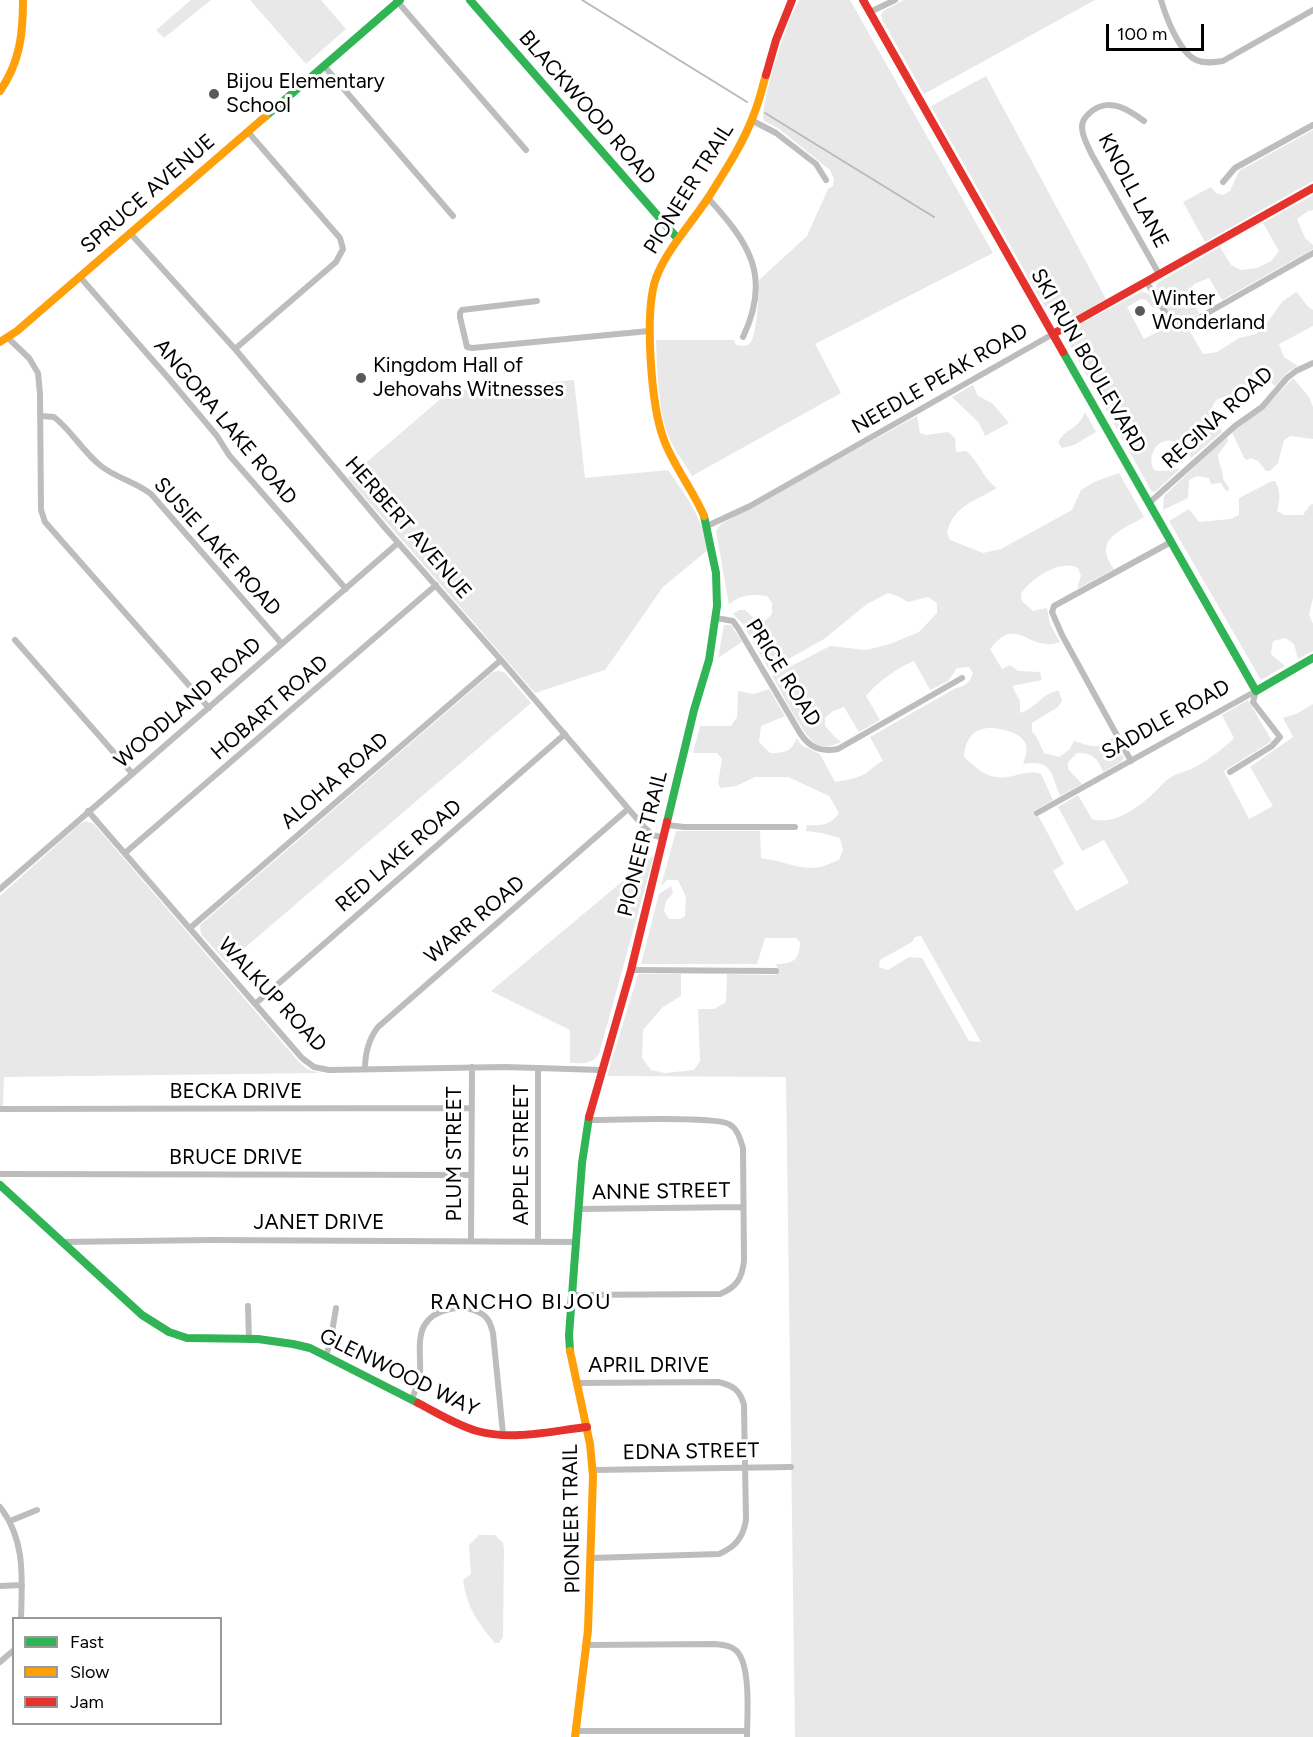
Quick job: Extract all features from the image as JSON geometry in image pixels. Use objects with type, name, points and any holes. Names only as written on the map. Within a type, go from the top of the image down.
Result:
[{"type":"street","points":[[0,91],[12,74],[21,51],[23,0]]},
{"type":"street","name":"BLACKWOOD ROAD","points":[[470,0],[678,239]]},
{"type":"street","name":"PIONEER TRAIL","points":[[576,1734],[588,1645],[592,1558],[593,1470],[587,1427],[570,1347],[571,1295],[578,1242],[584,1151],[588,1120],[664,838],[692,718],[709,660],[716,618],[716,573],[707,526],[701,506],[670,453],[661,430],[652,380],[649,331],[652,296],[656,278],[665,260],[736,154],[753,121],[776,40],[792,0]]},
{"type":"street","name":"SKI RUN BOULEVARD","points":[[863,0],[1256,691],[1254,702],[1280,737],[1264,751],[1230,772]]},
{"type":"street","points":[[870,12],[895,0]]},
{"type":"street","points":[[1161,0],[1181,47],[1196,60],[1208,63],[1230,58],[1313,10]]},
{"type":"street","points":[[398,1],[526,150]]},
{"type":"street","name":"SPRUCE AVENUE","points":[[4,340],[80,277],[398,1]]},
{"type":"street","points":[[324,66],[453,216]]},
{"type":"street","name":"KNOLL LANE","points":[[1144,121],[1131,111],[1116,105],[1104,105],[1085,117],[1082,127],[1092,155],[1159,274]]},
{"type":"street","points":[[753,121],[776,133],[816,164],[826,180]]},
{"type":"street","points":[[1223,182],[1235,168],[1313,125]]},
{"type":"street","points":[[235,349],[336,262],[343,249],[340,238],[248,132]]},
{"type":"street","name":"NEEDLE PEAK ROAD","points":[[707,526],[750,506],[1313,188]]},
{"type":"street","points":[[708,198],[739,236],[753,261],[755,297],[752,318],[743,337]]},
{"type":"street","name":"HERBERT AVENUE","points":[[130,233],[235,349],[398,543],[648,832],[664,838]]},
{"type":"street","points":[[1146,281],[1170,320],[1181,326],[1313,253]]},
{"type":"street","name":"ANGORA LAKE ROAD","points":[[80,277],[171,380],[217,436],[229,455],[345,589]]},
{"type":"street","points":[[537,301],[462,310],[460,317],[467,347],[649,331]]},
{"type":"street","points":[[4,340],[23,351],[35,366],[39,383],[41,510],[45,522],[209,708]]},
{"type":"street","name":"REGINA ROAD","points":[[1149,503],[1216,442],[1262,407],[1287,378],[1313,363]]},
{"type":"street","name":"SUSIE LAKE ROAD","points":[[40,416],[54,417],[98,464],[151,494],[282,644]]},
{"type":"street","points":[[1131,761],[1062,635],[1052,612],[1054,606],[1171,542]]},
{"type":"street","name":"WOODLAND ROAD","points":[[0,889],[131,772],[209,708],[398,543]]},
{"type":"street","name":"HOBART ROAD","points":[[125,853],[436,585]]},
{"type":"street","name":"PRICE ROAD","points":[[716,618],[733,621],[738,627],[807,744],[819,750],[838,749],[962,678]]},
{"type":"street","points":[[15,640],[131,772]]},
{"type":"street","name":"SADDLE ROAD","points":[[1037,813],[1313,658]]},
{"type":"street","name":"ALOHA ROAD","points":[[190,928],[501,660]]},
{"type":"street","name":"RED LAKE ROAD","points":[[255,1004],[565,734]]},
{"type":"street","name":"WARR ROAD","points":[[365,1069],[366,1051],[372,1034],[378,1027],[628,809]]},
{"type":"street","name":"WALKUP ROAD","points":[[88,811],[308,1063],[329,1070],[472,1067],[601,1070]]},
{"type":"street","points":[[667,825],[795,827]]},
{"type":"street","points":[[630,970],[776,971]]},
{"type":"street","name":"PLUM STREET","points":[[471,1240],[472,1067]]},
{"type":"street","name":"APPLE STREET","points":[[538,1068],[538,1242]]},
{"type":"street","name":"BECKA DRIVE","points":[[0,1109],[471,1108]]},
{"type":"street","points":[[571,1295],[720,1294],[732,1289],[738,1282],[742,1273],[745,1248],[743,1148],[736,1130],[730,1124],[710,1120],[588,1120]]},
{"type":"street","name":"BRUCE DRIVE","points":[[0,1174],[471,1175]]},
{"type":"street","name":"GLENWOOD WAY","points":[[0,1185],[142,1315],[165,1331],[187,1338],[292,1342],[326,1355],[473,1431],[503,1434],[587,1427]]},
{"type":"street","name":"ANNE STREET","points":[[579,1209],[744,1207]]},
{"type":"street","name":"JANET DRIVE","points":[[60,1242],[471,1240],[578,1242]]},
{"type":"street","points":[[248,1306],[249,1340]]},
{"type":"street","points":[[326,1355],[332,1337],[336,1308]]},
{"type":"street","points":[[412,1399],[420,1375],[422,1329],[428,1319],[437,1312],[454,1310],[470,1310],[483,1314],[490,1322],[493,1333],[503,1434]]},
{"type":"street","name":"APRIL DRIVE","points":[[576,1383],[718,1382],[736,1388],[742,1395],[744,1405],[744,1532],[738,1543],[719,1554],[705,1556],[592,1558]]},
{"type":"street","name":"EDNA STREET","points":[[593,1470],[790,1467]]},
{"type":"street","points":[[0,1507],[10,1521],[21,1553],[21,1617]]},
{"type":"street","points":[[10,1521],[37,1510]]},
{"type":"street","points":[[0,1586],[22,1585]]},
{"type":"street","points":[[576,1734],[747,1734],[745,1668],[741,1655],[734,1648],[715,1644],[588,1645]]},
{"type":"street","points":[[0,1662],[12,1652]]},
{"type":"shaded area","points":[[191,0],[211,0],[164,38],[156,30]]},
{"type":"shaded area","points":[[250,0],[321,0],[346,29],[306,64]]},
{"type":"shaded area","points":[[799,0],[850,0],[993,253],[815,344],[841,393],[692,476],[674,448],[663,419],[657,374],[656,340],[734,340],[736,345],[742,346],[750,343],[756,323],[759,280],[807,236],[828,189],[833,186],[834,179],[830,170],[778,128],[764,121],[763,117],[777,57],[787,26]]},
{"type":"shaded area","points":[[904,0],[1095,0],[924,94],[881,15],[883,11]]},
{"type":"shaded area","points":[[986,76],[1106,299],[1076,316],[1062,316],[1045,307],[931,106]]},
{"type":"shaded area","points":[[1313,130],[1313,181],[1205,242],[1183,202],[1211,187],[1216,193],[1223,195],[1230,191],[1239,171]]},
{"type":"shaded area","points":[[1313,195],[1313,210],[1297,219],[1305,238],[1313,245],[1313,249],[1222,300],[1209,278],[1194,284],[1188,294],[1199,313],[1181,322],[1167,311],[1159,300],[1157,283],[1220,247],[1231,265],[1241,270],[1257,268],[1271,261],[1279,251],[1263,223]]},
{"type":"shaded area","points":[[1141,292],[1150,295],[1159,309],[1141,299],[1127,307],[1144,339],[1169,326],[1175,329],[1188,328],[1203,354],[1217,352],[1239,338],[1256,334],[1282,302],[1296,292],[1313,310],[1313,326],[1279,344],[1284,357],[1298,366],[1289,371],[1275,386],[1264,376],[1253,376],[1242,391],[1216,400],[1210,411],[1222,432],[1191,458],[1178,443],[1165,441],[1156,447],[1151,458],[1154,470],[1180,469],[1152,492],[1067,337],[1069,330]]},
{"type":"shaded area","points":[[1293,378],[1309,397],[1313,407],[1313,439],[1291,436],[1284,440],[1278,463],[1270,471],[1266,471],[1258,461],[1244,458],[1232,432],[1266,407]]},
{"type":"shaded area","points":[[574,380],[585,478],[668,470],[698,517],[708,550],[663,587],[605,670],[535,693],[348,478],[450,391]]},
{"type":"shaded area","points":[[973,385],[978,396],[992,403],[1009,423],[985,436],[979,423],[952,397]]},
{"type":"shaded area","points":[[1085,412],[1096,432],[1074,445],[1062,448],[1058,442],[1079,422]]},
{"type":"shaded area","points":[[917,416],[920,433],[926,435],[948,432],[955,438],[956,452],[966,451],[997,488],[960,510],[954,516],[947,533],[950,540],[983,553],[1001,549],[1072,510],[1081,490],[1094,482],[1119,473],[1144,517],[1119,531],[1108,543],[1106,550],[1114,569],[1077,589],[1081,576],[1078,568],[1063,566],[1046,572],[1025,588],[1021,594],[1022,601],[1033,611],[1047,608],[1050,624],[1060,642],[1046,644],[1012,633],[998,640],[990,649],[1002,669],[1010,665],[1018,671],[1040,672],[1042,680],[1012,686],[1020,701],[1020,713],[1048,694],[1059,691],[1062,701],[1058,707],[1032,723],[1032,731],[1044,753],[1059,757],[1069,750],[1074,741],[1095,746],[1114,737],[1124,758],[1103,772],[1094,757],[1077,753],[1068,762],[1068,769],[1082,784],[1060,796],[1052,774],[1045,766],[1033,763],[1023,764],[1026,745],[1021,737],[1014,733],[991,728],[977,731],[968,740],[964,757],[982,772],[994,777],[1041,774],[1053,800],[1035,810],[1034,814],[1039,817],[1064,864],[1053,871],[1076,911],[1129,883],[1104,840],[1082,851],[1058,807],[1078,795],[1092,819],[1107,820],[1128,812],[1147,799],[1171,777],[1198,765],[1230,742],[1234,738],[1222,715],[1248,700],[1272,741],[1224,771],[1249,819],[1273,806],[1250,767],[1293,737],[1283,718],[1298,713],[1313,704],[1313,1737],[795,1737],[786,1077],[607,1076],[638,974],[681,974],[681,996],[663,1007],[643,1030],[642,1058],[651,1070],[665,1073],[694,1070],[700,1061],[698,1009],[714,1009],[726,1002],[727,974],[776,975],[778,970],[776,964],[791,962],[799,953],[800,942],[796,938],[765,938],[757,964],[641,964],[659,894],[671,886],[673,893],[666,901],[664,911],[669,919],[681,919],[685,916],[686,897],[678,880],[667,880],[661,886],[676,831],[760,831],[761,858],[805,868],[822,866],[839,860],[843,850],[840,838],[806,831],[807,825],[825,824],[839,813],[829,796],[788,777],[755,777],[736,786],[721,788],[718,784],[722,759],[717,753],[693,753],[700,726],[731,726],[737,717],[738,691],[754,694],[769,689],[785,716],[761,726],[759,742],[770,753],[780,753],[790,749],[797,738],[801,745],[820,754],[835,782],[863,775],[883,761],[870,737],[969,682],[973,673],[969,667],[957,668],[948,681],[930,690],[914,661],[907,664],[888,676],[866,696],[880,720],[859,732],[844,707],[833,711],[825,718],[825,726],[841,742],[827,746],[818,745],[806,734],[772,676],[830,646],[866,650],[890,644],[919,632],[937,613],[937,603],[928,597],[908,602],[888,593],[867,604],[824,639],[769,670],[743,624],[733,614],[739,610],[745,610],[756,620],[766,620],[772,614],[772,603],[767,596],[751,595],[737,599],[729,605],[716,531],[721,524]],"holes":[[[921,936],[981,1042],[969,1041],[922,958],[909,957],[888,970],[879,967],[880,960],[912,942],[915,937]]]},
{"type":"shaded area","points":[[1227,436],[1228,441],[1218,455],[1223,479],[1229,491],[1225,490],[1221,483],[1211,484],[1209,478],[1197,476],[1189,480],[1188,498],[1163,510],[1164,496]]},
{"type":"shaded area","points":[[1275,481],[1279,492],[1277,511],[1284,515],[1303,515],[1313,504],[1313,598],[1309,614],[1313,624],[1313,651],[1298,659],[1294,644],[1285,638],[1273,641],[1271,654],[1285,666],[1261,680],[1169,521],[1189,509],[1199,522],[1231,519],[1239,515],[1239,498]]},
{"type":"shaded area","points":[[724,625],[731,625],[742,642],[718,658]]},
{"type":"shaded area","points":[[493,672],[505,673],[531,703],[227,963],[201,934],[200,925]]},
{"type":"shaded area","points":[[86,821],[94,824],[299,1062],[307,1069],[320,1073],[4,1077],[3,1106],[0,1106],[0,896]]},
{"type":"shaded area","points":[[654,855],[599,1054],[589,1062],[570,1063],[570,1030],[491,991]]},
{"type":"shaded area","points":[[479,1535],[495,1535],[503,1543],[503,1637],[499,1643],[495,1643],[478,1621],[470,1606],[463,1580],[471,1574],[469,1545]]},
{"type":"waterway","points":[[582,0],[747,102]]},
{"type":"waterway","points":[[765,113],[934,217]]},
{"type":"traffic: fast","points":[[266,116],[400,0]]},
{"type":"traffic: fast","points":[[470,0],[678,239]]},
{"type":"traffic: fast","points":[[1063,352],[1256,691],[1313,658]]},
{"type":"traffic: fast","points":[[667,822],[694,710],[709,660],[717,606],[716,573],[704,516]]},
{"type":"traffic: fast","points":[[570,1351],[569,1335],[582,1163],[589,1117]]},
{"type":"traffic: fast","points":[[0,1185],[142,1315],[169,1332],[187,1338],[258,1339],[310,1348],[418,1403]]},
{"type":"traffic: slow","points":[[0,91],[12,69],[19,47],[23,0]]},
{"type":"traffic: slow","points":[[704,516],[668,449],[659,425],[651,359],[652,293],[666,257],[708,198],[739,147],[750,125],[766,75]]},
{"type":"traffic: slow","points":[[0,342],[17,331],[266,116]]},
{"type":"traffic: slow","points":[[570,1351],[590,1444],[593,1476],[588,1630],[575,1737]]},
{"type":"traffic: jam","points":[[766,75],[776,40],[792,0]]},
{"type":"traffic: jam","points":[[863,0],[1063,352]]},
{"type":"traffic: jam","points":[[1053,334],[1313,188]]},
{"type":"traffic: jam","points":[[589,1117],[631,970],[667,822]]},
{"type":"traffic: jam","points":[[418,1403],[462,1426],[490,1434],[532,1434],[587,1427]]},
{"type":"place","name":"Bijou Elementary School","points":[[214,94]]},
{"type":"place","name":"Winter Wonderland","points":[[1140,311]]},
{"type":"place","name":"Kingdom Hall of Jehovahs Witnesses","points":[[361,378]]},
{"type":"district","name":"RANCHO BIJOU","points":[[521,1303]]}]
